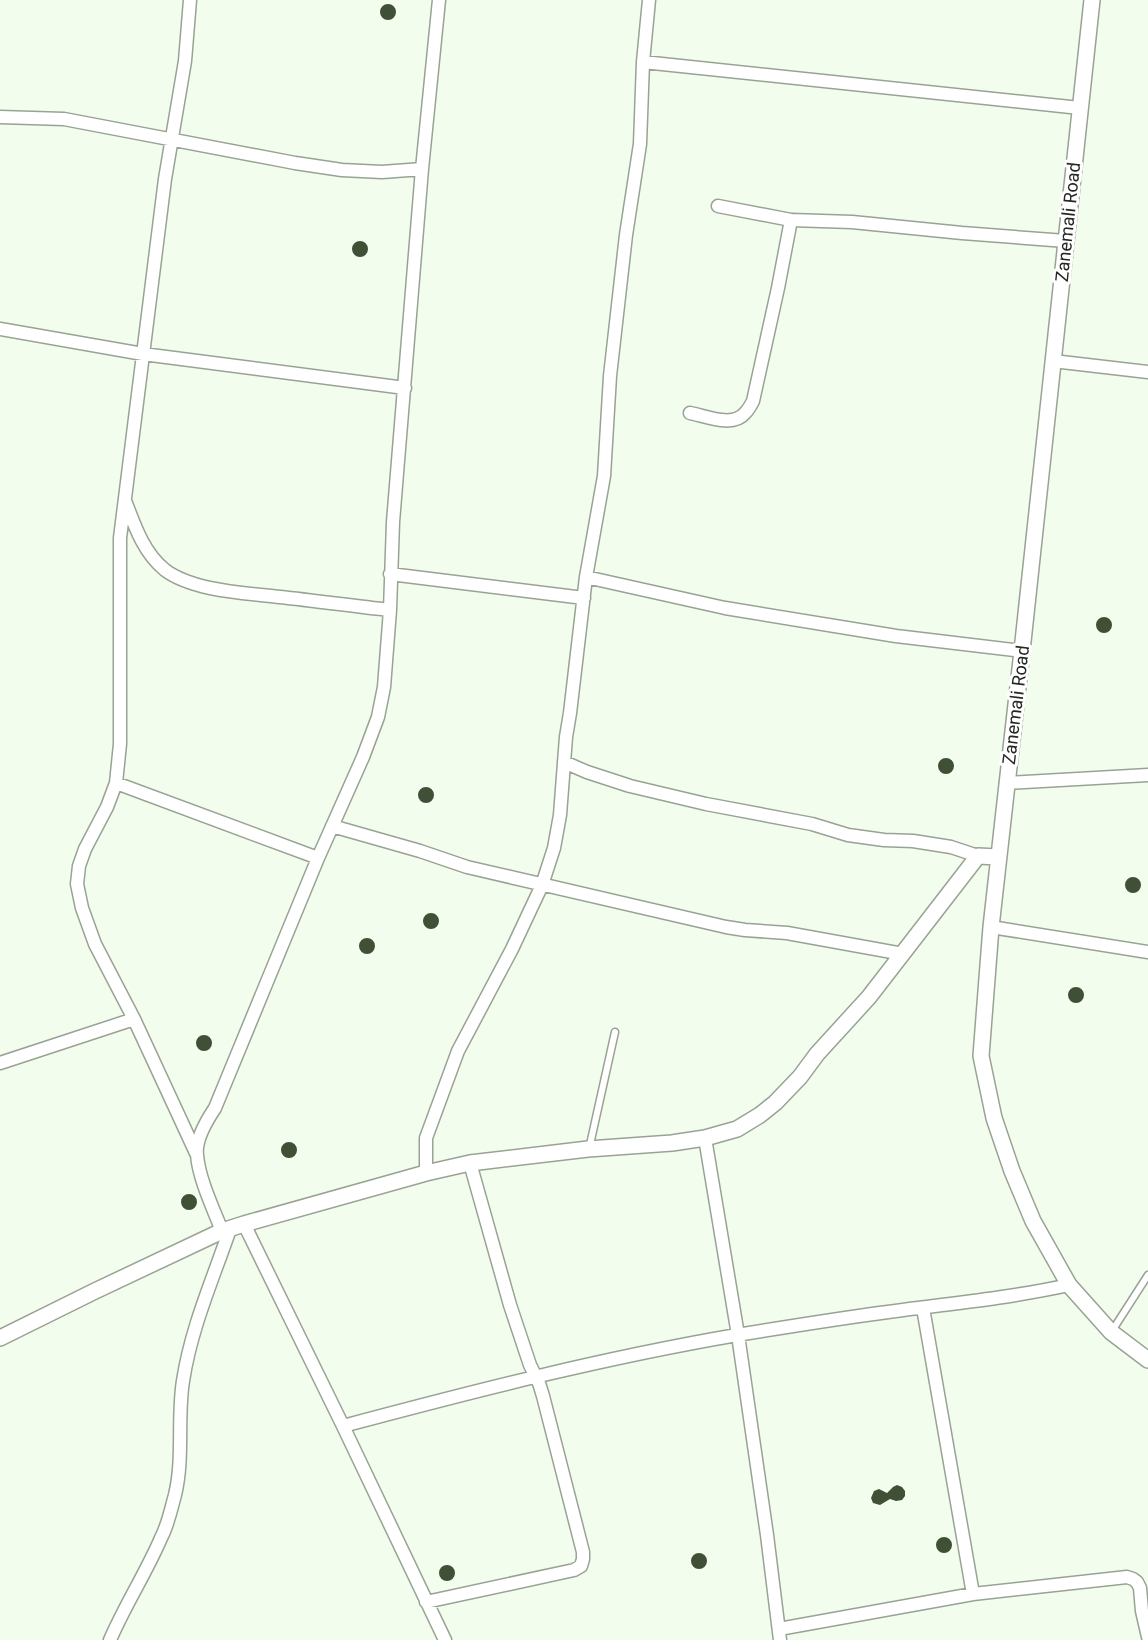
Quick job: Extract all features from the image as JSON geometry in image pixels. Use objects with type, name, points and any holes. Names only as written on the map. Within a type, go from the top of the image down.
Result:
[{"type":"street","points":[[190,0],[184,61],[165,179],[120,538],[120,744],[116,783],[107,807],[85,849],[79,866],[77,884],[94,944],[134,1019],[196,1153],[202,1176],[343,1426],[445,1640]]},
{"type":"street","points":[[196,1153],[203,1126],[215,1108],[378,717],[384,687],[390,610],[390,574],[422,169],[439,0]]},
{"type":"street","points":[[426,1173],[426,1138],[458,1051],[512,949],[542,885],[554,848],[560,815],[566,737],[586,577],[604,476],[613,352],[626,235],[640,144],[643,62],[649,0]]},
{"type":"street","name":"Zanemali Road","points":[[1092,0],[990,927],[981,1056],[994,1118],[1012,1171],[1033,1221],[1069,1284],[1112,1332],[1148,1360]]},
{"type":"street","points":[[643,62],[1080,108]]},
{"type":"street","points":[[0,117],[64,119],[342,170],[382,172],[422,169]]},
{"type":"street","points":[[718,206],[790,219],[852,222],[1066,241]]},
{"type":"street","points":[[690,412],[731,420],[740,418],[753,401],[778,288],[790,219]]},
{"type":"street","points":[[0,329],[143,354],[405,388]]},
{"type":"street","points":[[1053,361],[1148,372]]},
{"type":"street","points":[[125,501],[139,535],[150,553],[165,569],[183,580],[224,590],[390,610]]},
{"type":"street","points":[[390,574],[584,598]]},
{"type":"street","points":[[586,577],[725,608],[896,636],[1022,651]]},
{"type":"street","points":[[564,762],[630,786],[706,804],[812,824],[848,834],[884,840],[913,841],[951,847],[978,856],[998,857]]},
{"type":"street","points":[[1006,783],[1148,775]]},
{"type":"street","points":[[116,783],[318,858]]},
{"type":"street","points":[[332,826],[467,867],[726,927],[787,933],[903,954]]},
{"type":"street","points":[[0,1338],[94,1291],[232,1228],[426,1173],[470,1163],[588,1149],[672,1143],[705,1138],[737,1129],[776,1103],[869,997],[978,856]]},
{"type":"street","points":[[990,927],[1148,952]]},
{"type":"street","points":[[0,1063],[134,1019]]},
{"type":"street","points":[[705,1138],[738,1335],[779,1635],[973,1594],[1127,1577],[1137,1582],[1140,1588],[1148,1637]]},
{"type":"street","points":[[426,1602],[574,1570],[581,1566],[583,1559],[543,1396],[510,1305],[470,1163]]},
{"type":"street","points":[[110,1640],[163,1536],[176,1491],[180,1406],[188,1354],[201,1308],[232,1228]]},
{"type":"street","points":[[343,1426],[608,1359],[738,1335],[1031,1293],[1069,1284]]},
{"type":"street","points":[[922,1308],[973,1594]]},
{"type":"lane","points":[[588,1149],[615,1032]]},
{"type":"lane","points":[[1112,1332],[1148,1275]]},
{"type":"building","points":[[388,4],[394,6],[396,12],[394,18],[388,20],[382,18],[380,12],[382,6]]},
{"type":"building","points":[[360,241],[366,243],[368,249],[366,255],[360,257],[354,255],[352,249],[354,243]]},
{"type":"building","points":[[1104,617],[1110,619],[1112,625],[1110,631],[1104,633],[1098,631],[1096,625],[1098,619]]},
{"type":"building","points":[[946,758],[952,760],[954,766],[952,772],[946,774],[940,772],[938,766],[940,760]]},
{"type":"building","points":[[426,787],[432,789],[434,795],[432,801],[426,803],[420,801],[418,795],[420,789]]},
{"type":"building","points":[[1133,877],[1139,879],[1141,885],[1139,891],[1133,893],[1127,891],[1125,885],[1127,879]]},
{"type":"building","points":[[431,913],[437,915],[439,921],[437,927],[431,929],[425,927],[423,921],[425,915]]},
{"type":"building","points":[[367,938],[373,940],[375,946],[373,952],[367,954],[361,952],[359,946],[361,940]]},
{"type":"building","points":[[1076,987],[1082,989],[1084,995],[1082,1001],[1076,1003],[1070,1001],[1068,995],[1070,989]]},
{"type":"building","points":[[204,1035],[210,1037],[212,1043],[210,1049],[204,1051],[198,1049],[196,1043],[198,1037]]},
{"type":"building","points":[[289,1142],[295,1144],[297,1150],[295,1156],[289,1158],[283,1156],[281,1150],[283,1144]]},
{"type":"building","points":[[189,1194],[195,1196],[197,1202],[195,1208],[189,1210],[183,1208],[181,1202],[183,1196]]},
{"type":"building","points":[[897,1485],[905,1491],[902,1500],[890,1499],[880,1505],[873,1503],[871,1498],[874,1491],[879,1489],[887,1493]]},
{"type":"building","points":[[944,1537],[950,1539],[952,1545],[950,1551],[944,1553],[938,1551],[936,1545],[938,1539]]},
{"type":"building","points":[[699,1553],[705,1555],[707,1561],[705,1567],[699,1569],[693,1567],[691,1561],[693,1555]]},
{"type":"building","points":[[447,1565],[453,1567],[455,1573],[453,1579],[447,1581],[441,1579],[439,1573],[441,1567]]}]
